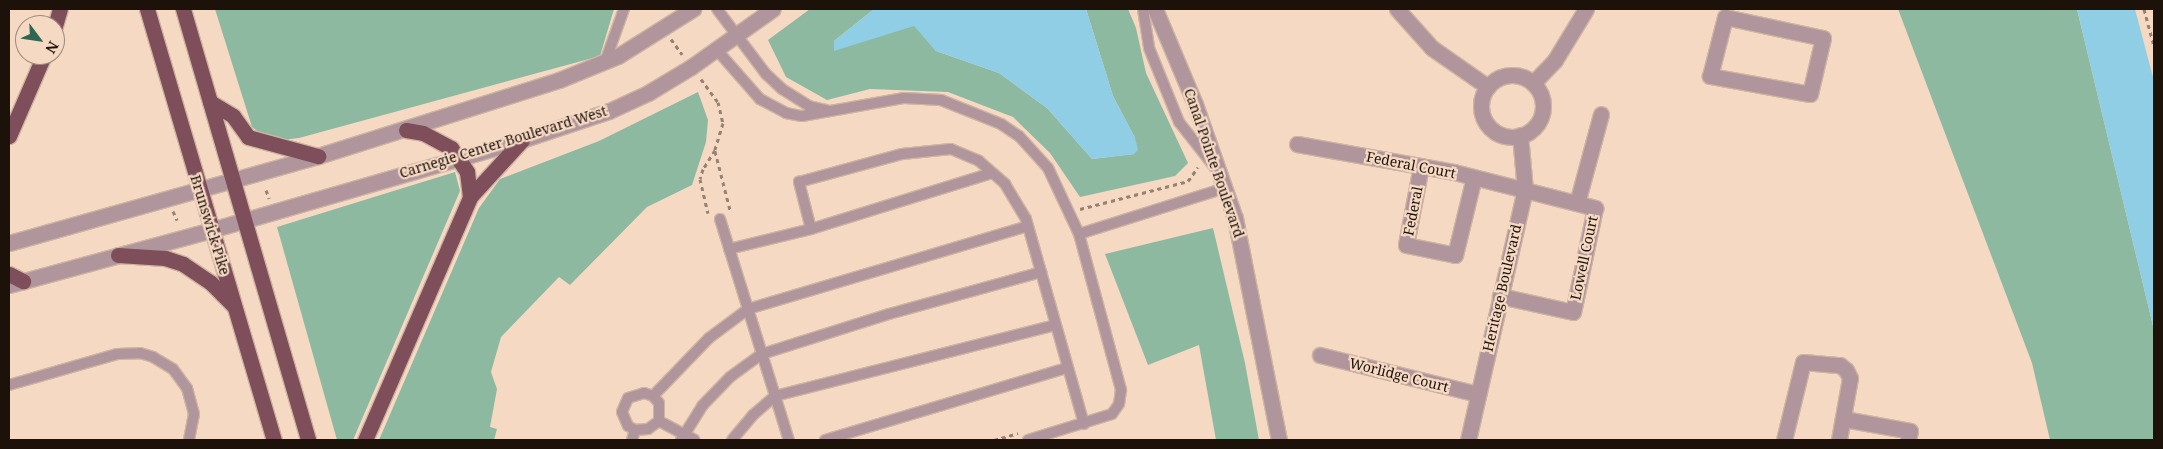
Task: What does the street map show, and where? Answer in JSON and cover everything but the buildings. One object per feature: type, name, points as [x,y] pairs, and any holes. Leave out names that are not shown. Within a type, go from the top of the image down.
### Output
[{"type":"highway","name":"Brunswick Pike","points":[[147,9],[274,440]]},
{"type":"highway","points":[[183,9],[246,220],[308,440]]},
{"type":"highway","points":[[9,136],[40,65]]},
{"type":"highway","points":[[210,102],[233,116],[248,137],[318,156]]},
{"type":"highway","points":[[406,130],[442,141],[458,157],[466,172],[470,197]]},
{"type":"highway","points":[[365,440],[470,197],[522,140]]},
{"type":"highway","points":[[118,255],[165,258],[183,264],[211,283],[235,306]]},
{"type":"highway","points":[[9,274],[16,283]]},
{"type":"street","points":[[9,243],[406,130],[605,62],[656,34],[693,9]]},
{"type":"street","name":"Carnegie Center Boulevard West","points":[[16,283],[211,230],[522,140],[609,111],[648,93],[773,9]]},
{"type":"street","name":"Canal Pointe Boulevard","points":[[1154,9],[1195,104],[1223,182],[1243,250],[1280,440]]},
{"type":"street","points":[[1397,9],[1432,48],[1488,87]]},
{"type":"street","points":[[1533,84],[1555,60],[1586,9]]},
{"type":"street","points":[[1749,15],[1823,38],[1810,94],[1710,76],[1725,16],[1749,15]]},
{"type":"street","points":[[1511,76],[1533,84],[1543,100],[1543,113],[1530,132],[1520,135],[1501,135],[1485,120],[1481,109],[1488,87],[1499,79],[1511,76]]},
{"type":"street","name":"Lowell Court","points":[[1577,203],[1601,114]]},
{"type":"street","name":"Heritage Boulevard","points":[[1468,440],[1524,190],[1520,135]]},
{"type":"street","name":"Federal Court","points":[[1297,144],[1421,166],[1524,190]]},
{"type":"street","name":"Federal","points":[[1421,166],[1406,245],[1455,255],[1474,177]]},
{"type":"street","name":"Lowell Court","points":[[1500,296],[1573,312],[1595,208],[1524,190]]},
{"type":"street","name":"Worlidge Court","points":[[1320,356],[1478,394]]},
{"type":"street","points":[[1784,440],[1803,362],[1840,365],[1846,370],[1850,378],[1839,440]]},
{"type":"street","points":[[1844,420],[1910,431],[1908,440]]},
{"type":"lane","points":[[605,62],[624,9]]},
{"type":"lane","points":[[717,9],[782,89],[809,106],[832,112]]},
{"type":"lane","points":[[1079,234],[1223,182],[1180,122],[1149,48],[1144,9]]},
{"type":"lane","points":[[716,49],[749,88],[774,108],[802,116],[904,98],[924,98],[984,116],[1019,136],[1048,168],[1079,234],[1121,390],[1119,404],[1112,414],[1028,440]]},
{"type":"lane","points":[[812,229],[800,182],[902,154],[950,149],[979,161],[1005,184],[1028,226],[1066,368],[1084,424]]},
{"type":"lane","points":[[730,249],[812,229],[992,173]]},
{"type":"lane","points":[[720,219],[789,440]]},
{"type":"lane","points":[[653,396],[708,338],[748,309],[1028,226]]},
{"type":"lane","points":[[682,437],[702,406],[730,377],[762,354],[888,314],[1041,272]]},
{"type":"lane","points":[[732,440],[753,415],[775,396],[1055,325]]},
{"type":"lane","points":[[9,385],[118,354],[140,353],[152,357],[173,369],[187,388],[194,414],[189,440]]},
{"type":"lane","points":[[825,440],[1066,368]]},
{"type":"lane","points":[[636,394],[653,396],[659,403],[658,421],[648,429],[634,435],[624,419],[624,405],[636,394]]},
{"type":"lane","points":[[658,421],[682,437],[694,440]]},
{"type":"path","points":[[2144,9],[2154,48]]},
{"type":"green space","points":[[215,9],[614,9],[600,56],[299,138],[281,140],[264,136],[252,127]]},
{"type":"green space","points":[[810,9],[874,9],[834,41],[914,25],[936,51],[999,73],[1047,108],[1092,159],[1134,154],[1135,138],[1113,96],[1086,9],[1128,9],[1136,28],[1146,73],[1188,163],[1175,176],[1080,197],[1050,153],[1013,117],[948,92],[870,89],[827,100],[786,77],[768,40]]},
{"type":"green space","points":[[1898,9],[2077,9],[2154,330],[2154,440],[2050,440],[2032,363]]},
{"type":"green space","points":[[698,92],[708,120],[706,142],[692,185],[647,207],[570,285],[559,277],[501,337],[491,372],[497,389],[490,427],[497,429],[494,440],[379,440],[479,208],[500,179],[599,141]]},
{"type":"green space","points":[[455,172],[460,191],[353,440],[337,440],[277,227]]},
{"type":"green space","points":[[1213,228],[1245,363],[1259,440],[1216,440],[1199,345],[1148,365],[1105,254]]},
{"type":"water","points":[[874,9],[1086,9],[1113,96],[1135,138],[1138,150],[1134,154],[1092,159],[1047,108],[999,73],[936,51],[914,26],[834,51],[834,41]]},
{"type":"water","points":[[2077,9],[2135,9],[2154,81],[2154,330]]}]
